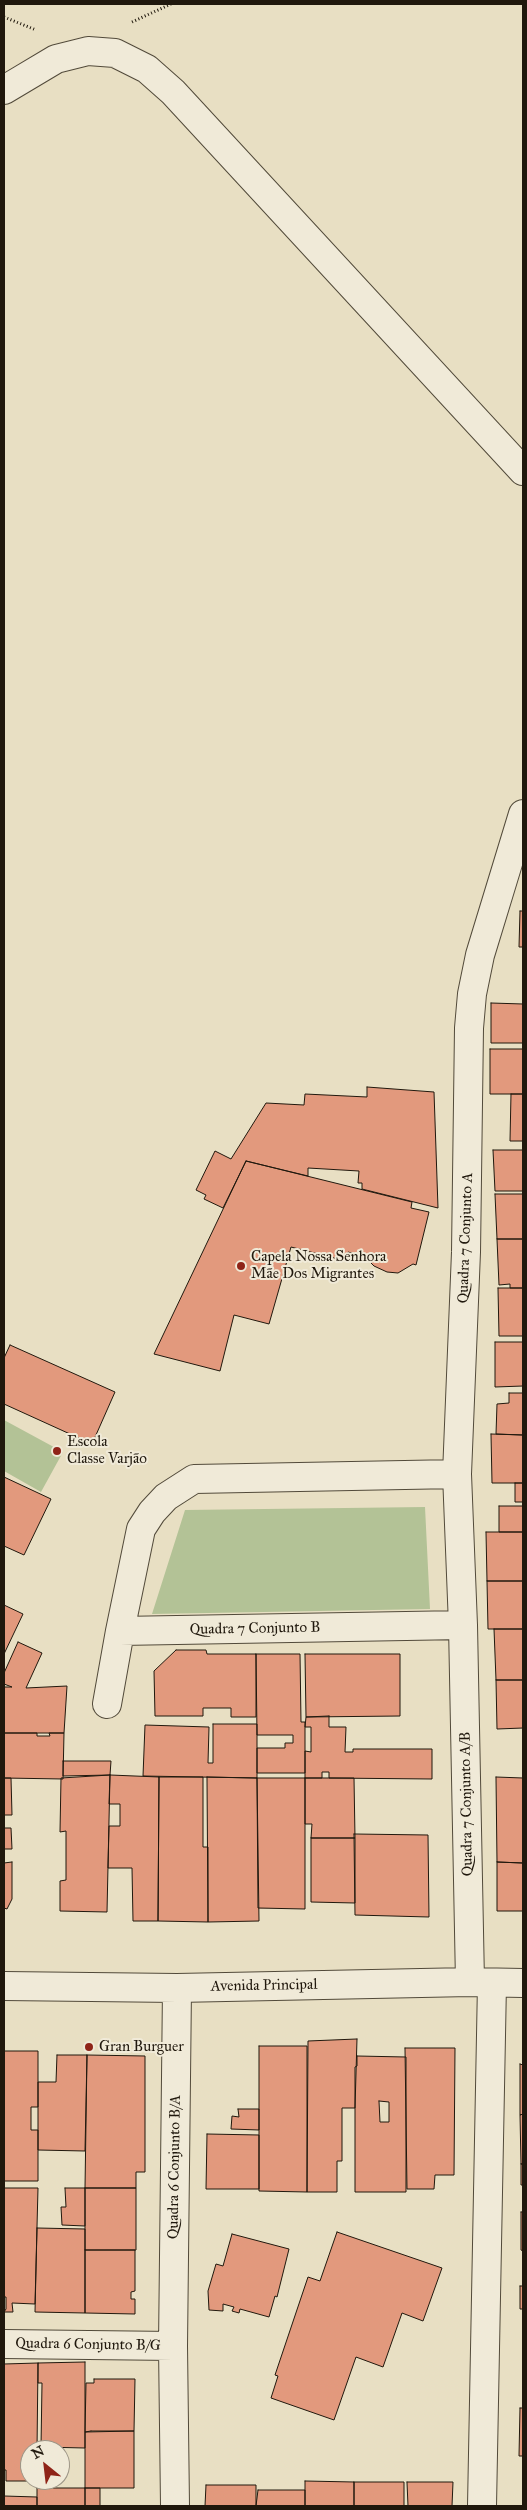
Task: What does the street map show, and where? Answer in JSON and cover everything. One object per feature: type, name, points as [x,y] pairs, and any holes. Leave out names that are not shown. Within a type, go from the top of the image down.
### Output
[{"type":"street","points":[[4,90],[56,59],[88,51],[115,53],[147,69],[173,92],[523,471]]},
{"type":"street","name":"Quadra 7 Conjunto A","points":[[463,1625],[457,1474],[466,1252],[472,994],[480,955],[515,871],[523,814]]},
{"type":"street","points":[[107,1704],[141,1529],[166,1496],[194,1480],[457,1474]]},
{"type":"street","name":"Quadra 7 Conjunto B","points":[[120,1632],[463,1625]]},
{"type":"street","name":"Quadra 7 Conjunto A/B","points":[[463,1625],[481,1983],[482,2506]]},
{"type":"street","name":"Avenida Principal","points":[[4,1986],[177,1988],[523,1983]]},
{"type":"street","name":"Quadra 6 Conjunto B/A","points":[[175,2506],[173,2346],[177,1988]]},
{"type":"street","name":"Quadra 6 Conjunto B/G","points":[[4,2344],[173,2346]]},
{"type":"green space","points":[[4,1420],[63,1452],[41,1492],[4,1471]]},
{"type":"green space","points":[[425,1507],[430,1609],[152,1614],[185,1510]]},
{"type":"building","points":[[520,911],[523,911],[523,947],[519,947]]},
{"type":"building","points":[[491,1003],[523,1004],[523,1043],[491,1043]]},
{"type":"building","points":[[490,1049],[523,1049],[523,1094],[490,1094]]},
{"type":"building","points":[[367,1087],[434,1092],[438,1208],[362,1189],[362,1183],[358,1183],[359,1171],[308,1168],[308,1176],[246,1161],[223,1208],[204,1199],[206,1195],[196,1190],[215,1151],[231,1159],[266,1103],[304,1105],[305,1094],[367,1097]]},
{"type":"building","points":[[511,1094],[523,1094],[523,1141],[510,1141]]},
{"type":"building","points":[[493,1150],[523,1150],[523,1191],[495,1191]]},
{"type":"building","name":"Capela Nossa Senhora Mãe Dos Migrantes","points":[[246,1161],[412,1202],[411,1208],[429,1212],[416,1265],[413,1264],[398,1273],[387,1272],[374,1266],[365,1257],[348,1252],[346,1261],[291,1247],[269,1324],[234,1315],[220,1371],[154,1354]]},
{"type":"building","points":[[495,1194],[523,1194],[523,1239],[497,1239]]},
{"type":"building","points":[[497,1239],[523,1239],[523,1288],[510,1288],[510,1284],[499,1285]]},
{"type":"building","points":[[498,1288],[523,1288],[523,1336],[499,1336]]},
{"type":"building","points":[[495,1342],[523,1342],[523,1386],[495,1387]]},
{"type":"building","points":[[10,1345],[115,1392],[92,1444],[4,1404],[4,1358]]},
{"type":"building","points":[[509,1393],[523,1393],[523,1435],[496,1434],[497,1404],[509,1403]]},
{"type":"building","points":[[491,1434],[523,1435],[523,1483],[492,1483]]},
{"type":"building","points":[[4,1477],[51,1499],[24,1555],[4,1546]]},
{"type":"building","points":[[515,1483],[523,1483],[523,1502],[515,1502]]},
{"type":"building","points":[[499,1506],[523,1506],[523,1532],[499,1532]]},
{"type":"building","points":[[486,1532],[523,1532],[523,1581],[487,1581]]},
{"type":"building","points":[[487,1581],[523,1581],[523,1629],[488,1629]]},
{"type":"building","points":[[4,1605],[23,1614],[4,1654]]},
{"type":"building","points":[[494,1629],[523,1629],[523,1680],[496,1680]]},
{"type":"building","points":[[18,1642],[42,1653],[26,1688],[67,1686],[64,1733],[4,1733],[4,1687],[12,1687],[4,1684],[4,1673]]},
{"type":"building","points":[[176,1650],[206,1650],[207,1654],[256,1654],[256,1717],[231,1717],[231,1708],[203,1708],[203,1716],[155,1716],[154,1671]]},
{"type":"building","points":[[256,1654],[300,1654],[301,1722],[305,1722],[305,1773],[257,1773],[257,1748],[285,1748],[285,1743],[293,1743],[293,1735],[257,1735]]},
{"type":"building","points":[[305,1654],[400,1654],[400,1716],[306,1717]]},
{"type":"building","points":[[496,1680],[523,1680],[523,1728],[497,1729]]},
{"type":"building","points":[[329,1716],[329,1727],[346,1727],[345,1752],[353,1752],[353,1749],[432,1749],[432,1779],[329,1778],[329,1772],[322,1772],[322,1778],[305,1778],[305,1751],[311,1752],[311,1727],[305,1727],[306,1717]]},
{"type":"building","points":[[213,1724],[257,1724],[257,1778],[143,1776],[145,1725],[209,1727],[208,1763],[213,1763]]},
{"type":"building","points":[[4,1733],[37,1733],[37,1736],[50,1736],[49,1733],[64,1733],[63,1779],[4,1778]]},
{"type":"building","points":[[63,1761],[111,1761],[110,1775],[63,1776]]},
{"type":"building","points":[[110,1775],[159,1777],[158,1921],[133,1921],[132,1868],[108,1868],[109,1826],[120,1826],[120,1804],[109,1804]]},
{"type":"building","points":[[110,1775],[107,1912],[60,1911],[60,1881],[66,1880],[66,1831],[60,1832],[61,1778]]},
{"type":"building","points":[[159,1777],[203,1777],[203,1847],[208,1847],[208,1922],[158,1921]]},
{"type":"building","points":[[207,1777],[257,1778],[259,1921],[208,1922]]},
{"type":"building","points":[[496,1777],[523,1778],[523,1863],[497,1862]]},
{"type":"building","points":[[4,1778],[11,1778],[12,1815],[4,1815]]},
{"type":"building","points":[[257,1778],[305,1778],[305,1909],[258,1908]]},
{"type":"building","points":[[305,1778],[354,1778],[355,1838],[311,1838],[312,1824],[305,1824]]},
{"type":"building","points":[[4,1828],[11,1828],[12,1849],[4,1849]]},
{"type":"building","points":[[354,1834],[428,1835],[429,1917],[355,1915]]},
{"type":"building","points":[[311,1838],[355,1838],[355,1903],[311,1902]]},
{"type":"building","points":[[12,1862],[12,1899],[7,1909],[4,1908],[4,1863]]},
{"type":"building","points":[[497,1862],[523,1863],[523,1911],[497,1911]]},
{"type":"building","points":[[357,2039],[355,2108],[342,2108],[342,2161],[337,2161],[337,2192],[307,2192],[308,2041]]},
{"type":"building","points":[[259,2046],[307,2046],[307,2192],[259,2191]]},
{"type":"building","points":[[405,2048],[455,2048],[454,2175],[435,2175],[434,2189],[407,2189]]},
{"type":"building","points":[[4,2051],[38,2051],[38,2107],[31,2107],[31,2130],[38,2130],[38,2181],[4,2181]]},
{"type":"building","points":[[57,2055],[87,2055],[85,2151],[38,2150],[38,2082],[56,2082]]},
{"type":"building","points":[[87,2055],[145,2056],[145,2172],[136,2172],[136,2188],[85,2188]]},
{"type":"building","points":[[357,2056],[406,2057],[406,2192],[355,2192],[355,2067],[357,2066]],"holes":[[[379,2101],[389,2102],[389,2122],[380,2122]]]},
{"type":"building","points":[[520,2064],[523,2065],[523,2114],[520,2115]]},
{"type":"building","points":[[238,2109],[259,2109],[259,2130],[231,2129],[232,2116],[239,2117]]},
{"type":"building","points":[[523,2114],[523,2164],[521,2164],[520,2115]]},
{"type":"building","points":[[207,2134],[259,2135],[259,2189],[206,2189]]},
{"type":"building","points":[[521,2164],[523,2164],[523,2185],[521,2185]]},
{"type":"building","points":[[4,2188],[38,2188],[35,2304],[12,2303],[13,2312],[4,2312],[6,2309],[6,2297],[4,2297]]},
{"type":"building","points":[[65,2188],[85,2188],[85,2226],[62,2225],[61,2207],[66,2207]]},
{"type":"building","points":[[85,2188],[136,2188],[136,2250],[85,2250]]},
{"type":"building","points":[[521,2212],[523,2212],[523,2251],[521,2250]]},
{"type":"building","points":[[37,2228],[85,2229],[85,2313],[35,2312]]},
{"type":"building","points":[[337,2232],[442,2268],[423,2321],[402,2313],[383,2367],[356,2357],[334,2420],[271,2398],[278,2376],[275,2375],[308,2277],[320,2281]]},
{"type":"building","points":[[232,2234],[289,2249],[277,2297],[275,2296],[269,2317],[240,2309],[239,2313],[232,2311],[234,2307],[223,2304],[223,2311],[209,2310],[208,2291],[216,2264],[223,2266]]},
{"type":"building","points":[[85,2250],[135,2250],[135,2291],[131,2292],[131,2299],[135,2299],[135,2314],[85,2313]]},
{"type":"building","points":[[520,2286],[523,2286],[523,2309],[520,2309]]},
{"type":"building","points":[[85,2362],[85,2448],[70,2448],[70,2440],[41,2440],[42,2383],[38,2383],[38,2363]]},
{"type":"building","points":[[38,2363],[37,2440],[20,2440],[20,2481],[6,2481],[6,2470],[4,2470],[4,2364]]},
{"type":"building","points":[[94,2379],[135,2379],[134,2431],[85,2432],[86,2383],[94,2383]]},
{"type":"building","points":[[520,2408],[523,2408],[523,2456],[519,2456]]},
{"type":"building","points":[[134,2431],[134,2488],[85,2488],[85,2432]]},
{"type":"building","points":[[305,2481],[354,2482],[354,2506],[305,2506]]},
{"type":"building","points":[[354,2482],[404,2482],[404,2506],[354,2506]]},
{"type":"building","points":[[407,2482],[453,2482],[452,2506],[408,2506]]},
{"type":"building","points":[[206,2485],[256,2485],[256,2506],[205,2506]]},
{"type":"building","points":[[85,2488],[85,2506],[37,2506],[37,2490]]},
{"type":"building","points":[[85,2488],[100,2488],[100,2506],[85,2506]]},
{"type":"building","points":[[258,2490],[305,2490],[305,2506],[256,2506]]},
{"type":"building","points":[[4,2496],[37,2497],[37,2506],[4,2506]]},
{"type":"place","name":"Capela Nossa Senhora Mãe Dos Migrantes","points":[[241,1266]]},
{"type":"place","name":"Escola Classe Varjão","points":[[57,1451]]},
{"type":"place","name":"Gran Burguer","points":[[89,2047]]}]
